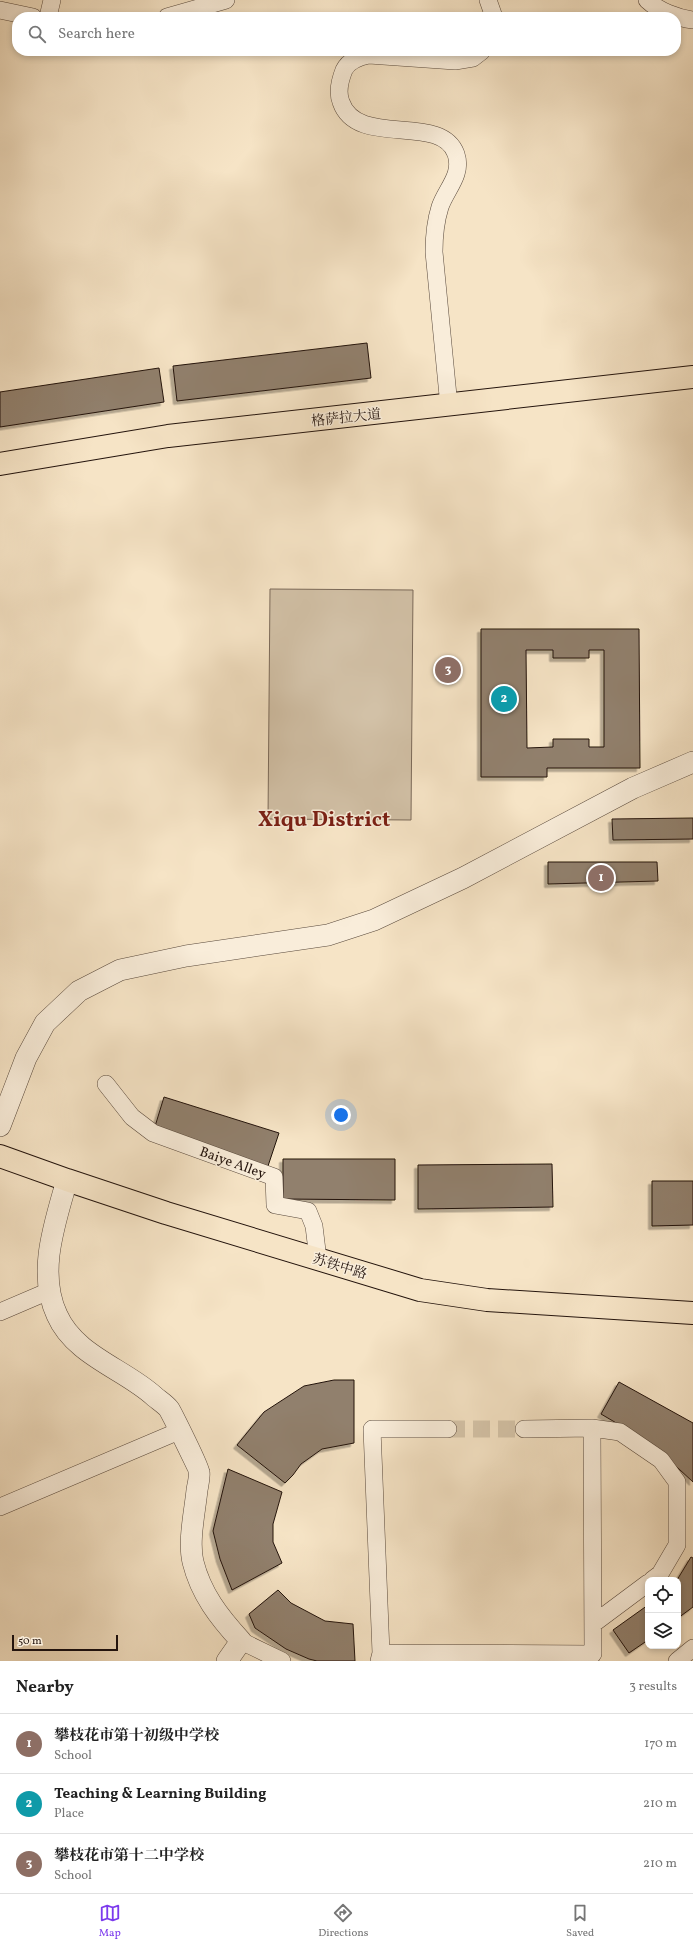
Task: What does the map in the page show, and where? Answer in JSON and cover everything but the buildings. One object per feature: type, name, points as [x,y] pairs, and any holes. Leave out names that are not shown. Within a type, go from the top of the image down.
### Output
[{"type":"main road","name":"格萨拉大道","points":[[0,464],[168,436],[449,406],[693,377]]},
{"type":"main road","name":"苏铁中路","points":[[0,1156],[67,1180],[420,1290],[487,1300],[693,1313]]},
{"type":"street","points":[[49,12],[52,0]]},
{"type":"street","points":[[184,12],[226,0]]},
{"type":"street","points":[[488,0],[492,12]]},
{"type":"street","points":[[647,0],[655,7],[667,12]]},
{"type":"street","points":[[0,10],[12,13]]},
{"type":"street","points":[[681,18],[693,20]]},
{"type":"street","points":[[364,56],[355,58],[346,67],[340,79],[339,98],[344,111],[358,122],[375,128],[432,134],[447,141],[456,153],[458,167],[454,183],[441,205],[434,227],[434,252],[449,406]]},
{"type":"street","points":[[383,56],[455,61],[473,58],[476,56]]},
{"type":"street","points":[[0,1126],[26,1058],[45,1023],[79,991],[120,970],[186,956],[328,935],[374,920],[463,878],[633,788],[693,762]]},
{"type":"street","name":"Baiye Alley","points":[[106,1084],[132,1118],[153,1133],[274,1177],[275,1205],[308,1211],[314,1226],[318,1259]]},
{"type":"street","points":[[67,1180],[52,1235],[48,1265],[49,1291],[57,1316],[72,1338],[95,1356],[149,1391],[169,1409],[199,1471],[192,1530],[193,1560],[201,1588],[216,1613],[241,1641],[282,1661]]},
{"type":"street","points":[[0,1312],[49,1291]]},
{"type":"street","points":[[524,1429],[592,1428],[620,1432],[661,1460],[677,1482],[677,1544],[660,1574],[656,1577]]},
{"type":"street","points":[[448,1429],[372,1429],[380,1657],[596,1658],[593,1624],[592,1428]]},
{"type":"street","points":[[0,1507],[179,1431]]},
{"type":"street","points":[[593,1624],[645,1585]]},
{"type":"street","points":[[226,1661],[241,1641]]},
{"type":"street","points":[[677,1661],[693,1648]]},
{"type":"shaded area","points":[[270,589],[413,590],[411,820],[268,819]]},
{"type":"tunnel","points":[[448,1429],[524,1429]]},
{"type":"place","name":"攀枝花市第十二中学校","points":[[448,670]]},
{"type":"place","name":"Teaching & Learning Building","points":[[504,699]]},
{"type":"place","name":"攀枝花市第十初级中学校","points":[[601,878]]},
{"type":"district","name":"Xiqu District","points":[[324,818]]}]
